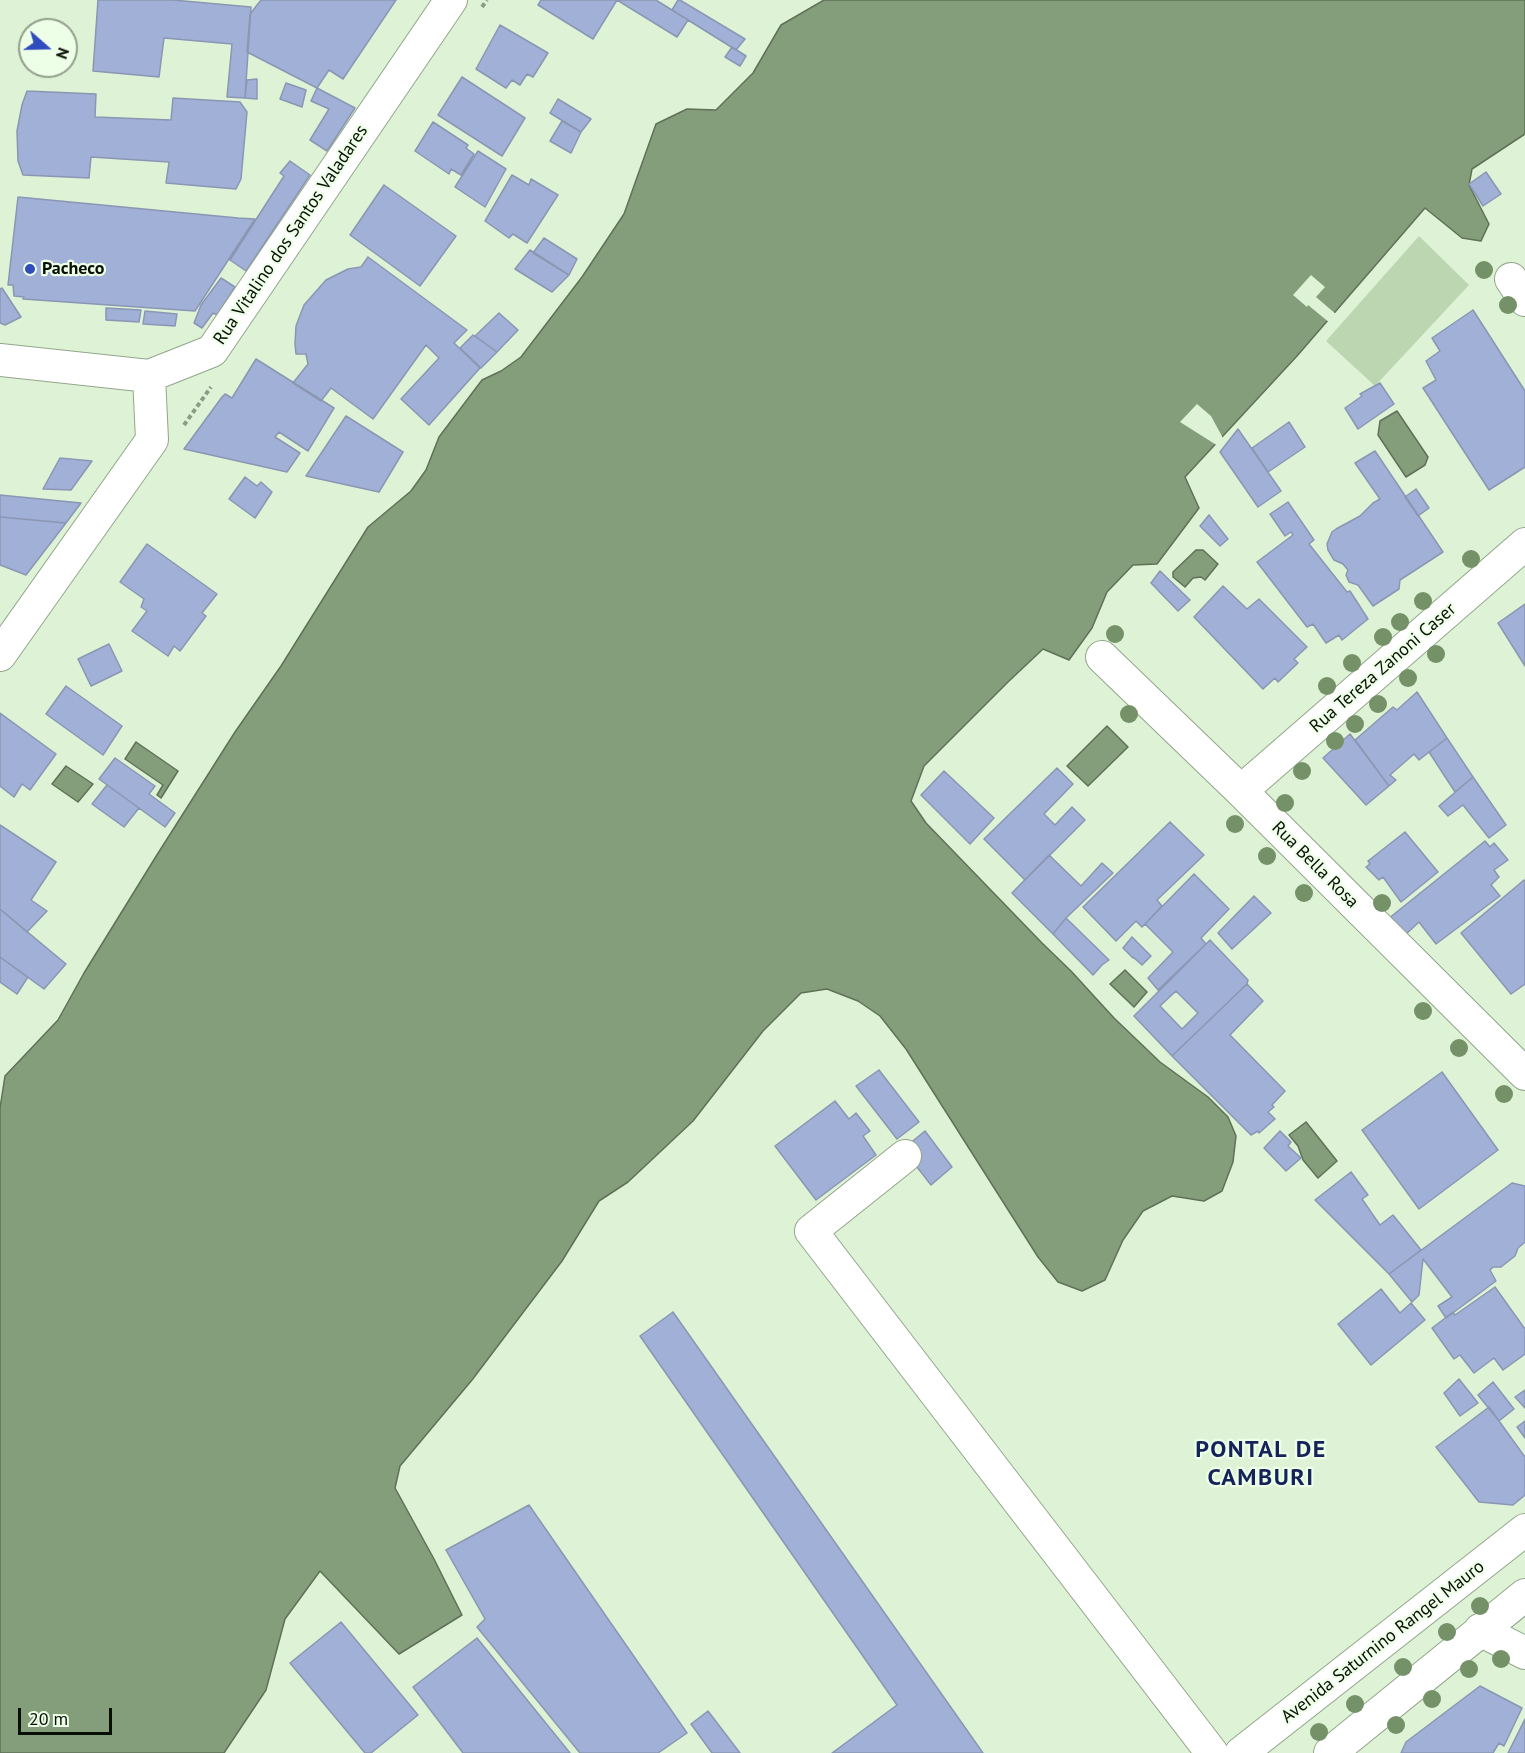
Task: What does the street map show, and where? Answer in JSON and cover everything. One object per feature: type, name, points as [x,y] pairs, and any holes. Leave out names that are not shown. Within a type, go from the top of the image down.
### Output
[{"type":"street","name":"Rua Vitalino dos Santos Valadares","points":[[149,376],[212,351],[451,0]]},
{"type":"street","points":[[0,360],[149,376],[153,440],[0,655]]},
{"type":"street","name":"Rua Tereza Zanoni Caser","points":[[1241,791],[1525,544]]},
{"type":"street","name":"Rua Bella Rosa","points":[[1102,657],[1241,791],[1525,1074]]},
{"type":"street","points":[[905,1156],[811,1231],[1212,1753]]},
{"type":"street","name":"Avenida Saturnino Rangel Mauro","points":[[1240,1753],[1525,1530]]},
{"type":"street","points":[[1330,1753],[1525,1595]]},
{"type":"street","points":[[1480,1630],[1525,1653]]},
{"type":"shaded area","points":[[824,0],[1525,0],[1525,134],[1472,169],[1469,185],[1489,224],[1481,241],[1462,238],[1425,208],[1297,356],[1185,477],[1199,508],[1157,564],[1133,565],[1107,592],[1092,628],[1069,660],[1043,649],[1008,682],[924,766],[911,801],[926,823],[1114,1018],[1160,1062],[1208,1097],[1228,1117],[1236,1136],[1233,1162],[1222,1191],[1204,1201],[1172,1196],[1143,1211],[1123,1240],[1105,1280],[1082,1291],[1058,1282],[1038,1257],[906,1049],[880,1016],[858,1001],[827,989],[801,993],[763,1031],[693,1121],[628,1182],[599,1201],[562,1261],[472,1380],[400,1466],[395,1488],[462,1615],[399,1654],[320,1571],[285,1619],[266,1690],[224,1753],[0,1753],[0,1108],[5,1076],[58,1020],[84,973],[155,858],[235,732],[281,666],[368,527],[411,491],[426,470],[439,437],[482,380],[501,371],[521,357],[582,277],[624,214],[656,124],[687,109],[716,110],[753,73],[781,25]]},
{"type":"shaded area","points":[[1419,236],[1469,285],[1375,386],[1326,341]]},
{"type":"shaded area","points":[[1397,411],[1428,457],[1425,465],[1406,477],[1378,435],[1380,421]]},
{"type":"shaded area","points":[[1196,550],[1203,550],[1218,564],[1205,580],[1201,577],[1193,578],[1185,587],[1173,577],[1173,572]]},
{"type":"shaded area","points":[[1107,726],[1128,747],[1088,786],[1067,766]]},
{"type":"shaded area","points":[[136,742],[178,771],[161,798],[157,795],[163,785],[125,759]]},
{"type":"shaded area","points":[[66,766],[93,784],[78,802],[52,784]]},
{"type":"shaded area","points":[[1125,970],[1147,992],[1134,1007],[1110,984]]},
{"type":"shaded area","points":[[1306,1122],[1337,1161],[1318,1178],[1303,1160],[1298,1146],[1289,1135]]},
{"type":"pier","points":[[1311,275],[1325,287],[1316,297],[1337,315],[1330,323],[1293,295]]},
{"type":"pier","points":[[1197,404],[1211,416],[1224,440],[1218,446],[1180,422]]},
{"type":"building","points":[[98,0],[173,0],[251,7],[245,98],[227,97],[232,44],[164,38],[159,77],[93,71]]},
{"type":"building","points":[[261,0],[396,0],[343,79],[329,70],[317,88],[247,52],[250,14]]},
{"type":"building","points":[[541,0],[617,0],[593,39],[538,5]]},
{"type":"building","points":[[617,0],[656,0],[688,20],[677,37]]},
{"type":"building","points":[[678,0],[745,39],[736,50],[672,10]]},
{"type":"building","points":[[500,25],[548,53],[533,77],[527,74],[520,85],[512,80],[506,88],[476,69]]},
{"type":"building","points":[[732,47],[746,56],[740,66],[725,57]]},
{"type":"building","points":[[462,77],[525,118],[502,156],[438,115]]},
{"type":"building","points":[[257,79],[257,99],[245,98],[247,80]]},
{"type":"building","points":[[286,83],[306,90],[302,107],[280,99]]},
{"type":"building","points":[[317,88],[355,108],[327,151],[310,140],[329,109],[311,101]]},
{"type":"building","points":[[27,91],[96,94],[95,117],[171,120],[173,98],[240,102],[247,112],[241,179],[236,189],[166,183],[169,162],[91,157],[89,178],[23,175],[18,161],[17,131]]},
{"type":"building","points":[[558,99],[591,119],[581,132],[550,113]]},
{"type":"building","points":[[562,121],[581,132],[571,153],[550,141]]},
{"type":"building","points":[[433,122],[468,145],[466,148],[474,154],[461,175],[451,169],[449,174],[415,151]]},
{"type":"building","points":[[478,151],[506,169],[485,207],[455,187]]},
{"type":"building","points":[[290,161],[310,175],[246,271],[230,260],[284,176],[280,173]]},
{"type":"building","points":[[1486,172],[1501,194],[1483,206],[1469,184]]},
{"type":"building","points":[[512,175],[529,185],[531,179],[558,195],[527,243],[513,234],[509,238],[485,221]]},
{"type":"building","points":[[384,185],[456,236],[420,286],[350,235]]},
{"type":"building","points":[[18,197],[255,219],[195,311],[23,299],[24,297],[14,296],[13,285],[8,285]]},
{"type":"building","points":[[544,238],[577,259],[569,275],[533,253]]},
{"type":"building","points":[[530,250],[569,275],[552,292],[515,269]]},
{"type":"building","points":[[368,257],[467,330],[454,343],[480,368],[429,425],[401,399],[439,358],[426,345],[373,419],[331,388],[321,401],[293,383],[308,364],[306,354],[296,354],[295,344],[296,326],[304,305],[326,280],[348,269],[361,267]]},
{"type":"building","points":[[221,278],[235,287],[217,315],[213,313],[202,328],[194,323],[201,305]]},
{"type":"building","points":[[2,288],[21,317],[5,325],[0,323],[0,289]]},
{"type":"building","points":[[106,308],[141,310],[139,322],[106,320]]},
{"type":"building","points":[[1473,310],[1525,391],[1525,467],[1489,490],[1423,388],[1436,380],[1426,361],[1440,351],[1432,338]]},
{"type":"building","points":[[145,311],[177,314],[175,326],[143,324]]},
{"type":"building","points":[[499,313],[518,330],[497,352],[475,336]]},
{"type":"building","points":[[473,335],[497,352],[481,368],[460,348]]},
{"type":"building","points":[[256,359],[334,408],[308,451],[279,432],[275,437],[300,453],[287,472],[184,449],[222,397],[225,394],[232,398]]},
{"type":"building","points":[[1380,383],[1394,404],[1358,429],[1345,408],[1362,396],[1360,394]]},
{"type":"building","points":[[346,416],[403,452],[379,492],[306,476]]},
{"type":"building","points":[[1289,422],[1305,447],[1268,472],[1252,448]]},
{"type":"building","points":[[1238,429],[1281,491],[1258,507],[1220,452]]},
{"type":"building","points":[[1375,451],[1443,552],[1400,580],[1399,589],[1373,606],[1358,585],[1349,582],[1346,575],[1348,570],[1343,564],[1334,560],[1327,544],[1332,532],[1360,516],[1380,499],[1355,463]]},
{"type":"building","points":[[60,458],[92,461],[71,490],[43,489]]},
{"type":"building","points":[[245,477],[257,486],[261,482],[272,492],[255,518],[229,499]]},
{"type":"building","points":[[1416,489],[1429,508],[1418,516],[1405,497]]},
{"type":"building","points":[[0,495],[81,503],[66,523],[0,517]]},
{"type":"building","points":[[1288,502],[1314,540],[1309,544],[1347,592],[1350,591],[1368,619],[1342,640],[1339,635],[1326,643],[1313,624],[1307,627],[1257,562],[1293,535],[1291,532],[1285,536],[1270,514]]},
{"type":"building","points":[[1209,515],[1228,539],[1220,546],[1200,526]]},
{"type":"building","points":[[0,517],[66,523],[26,575],[0,565]]},
{"type":"building","points":[[147,544],[217,594],[202,613],[206,616],[180,651],[174,646],[168,656],[132,631],[147,611],[141,607],[144,599],[120,582]]},
{"type":"building","points":[[1160,571],[1190,600],[1178,611],[1151,583]]},
{"type":"building","points":[[1223,586],[1247,609],[1259,599],[1307,647],[1294,659],[1298,663],[1278,682],[1275,678],[1263,689],[1194,617]]},
{"type":"building","points":[[1525,604],[1525,666],[1498,623]]},
{"type":"building","points":[[109,644],[122,671],[91,686],[78,659]]},
{"type":"building","points":[[66,686],[122,726],[103,755],[46,714]]},
{"type":"building","points":[[1417,692],[1447,738],[1419,760],[1414,754],[1390,775],[1396,780],[1389,786],[1355,740],[1393,707],[1397,710]]},
{"type":"building","points":[[0,713],[56,754],[30,790],[22,784],[14,797],[0,786]]},
{"type":"building","points":[[1350,734],[1389,786],[1366,805],[1323,758]]},
{"type":"building","points":[[1447,738],[1473,777],[1455,792],[1429,752]]},
{"type":"building","points":[[115,758],[155,786],[149,794],[175,813],[165,827],[99,779]]},
{"type":"building","points":[[1057,768],[1073,784],[1044,814],[1055,825],[1072,807],[1085,820],[1025,880],[984,839]]},
{"type":"building","points":[[944,771],[994,818],[970,844],[921,795]]},
{"type":"building","points":[[1473,777],[1506,825],[1489,838],[1463,805],[1448,816],[1439,806]]},
{"type":"building","points":[[107,785],[139,808],[124,827],[92,804]]},
{"type":"building","points":[[1170,822],[1204,855],[1157,900],[1162,906],[1142,927],[1136,921],[1116,941],[1083,907]]},
{"type":"building","points":[[0,825],[56,862],[31,900],[47,911],[27,932],[0,909]]},
{"type":"building","points":[[1405,832],[1438,872],[1401,902],[1383,877],[1379,880],[1366,867],[1370,864],[1368,861]]},
{"type":"building","points":[[1485,841],[1490,847],[1494,843],[1508,860],[1494,870],[1499,877],[1491,885],[1500,896],[1436,944],[1419,922],[1404,936],[1388,919]]},
{"type":"building","points":[[1049,855],[1081,886],[1102,863],[1113,873],[1066,918],[1053,934],[1012,893]]},
{"type":"building","points":[[1194,874],[1229,909],[1201,938],[1206,944],[1158,990],[1148,978],[1173,952],[1145,924]]},
{"type":"building","points":[[1524,880],[1525,984],[1511,994],[1461,933]]},
{"type":"building","points":[[1254,896],[1271,913],[1232,949],[1218,933]]},
{"type":"building","points":[[0,909],[66,964],[44,989],[0,957]]},
{"type":"building","points":[[1066,918],[1109,960],[1093,975],[1053,934]]},
{"type":"building","points":[[1132,937],[1151,956],[1142,965],[1123,948]]},
{"type":"building","points":[[1210,940],[1248,980],[1247,984],[1172,1056],[1134,1016]],"holes":[[[1176,991],[1198,1013],[1182,1029],[1160,1006]]]},
{"type":"building","points":[[0,957],[28,977],[17,994],[0,982]]},
{"type":"building","points":[[1247,984],[1263,1001],[1230,1035],[1285,1091],[1268,1112],[1275,1119],[1259,1133],[1258,1131],[1251,1135],[1172,1056]]},
{"type":"building","points":[[879,1070],[919,1122],[897,1139],[856,1086]]},
{"type":"building","points":[[1442,1072],[1498,1150],[1419,1209],[1362,1130]]},
{"type":"building","points":[[835,1101],[849,1119],[856,1113],[870,1131],[863,1136],[876,1155],[816,1200],[775,1146]]},
{"type":"building","points":[[925,1131],[952,1167],[931,1185],[903,1149]]},
{"type":"building","points":[[1280,1131],[1291,1142],[1288,1146],[1301,1158],[1286,1171],[1264,1148]]},
{"type":"building","points":[[1351,1172],[1368,1195],[1362,1199],[1380,1225],[1393,1215],[1421,1250],[1389,1274],[1315,1200]]},
{"type":"building","points":[[1512,1183],[1525,1186],[1525,1242],[1518,1248],[1515,1256],[1501,1267],[1493,1267],[1490,1270],[1496,1281],[1446,1318],[1438,1306],[1452,1297],[1423,1259],[1419,1295],[1412,1302],[1389,1274]]},
{"type":"building","points":[[1495,1287],[1525,1329],[1525,1354],[1503,1370],[1494,1358],[1474,1373],[1460,1355],[1454,1359],[1432,1328],[1453,1312],[1455,1315]]},
{"type":"building","points":[[1381,1289],[1400,1313],[1411,1303],[1425,1320],[1371,1365],[1338,1324]]},
{"type":"building","points":[[673,1312],[983,1753],[832,1753],[897,1705],[640,1336]]},
{"type":"building","points":[[1459,1379],[1478,1403],[1460,1416],[1444,1393]]},
{"type":"building","points":[[1493,1382],[1514,1409],[1499,1421],[1478,1395]]},
{"type":"building","points":[[1525,1390],[1525,1408],[1515,1397]]},
{"type":"building","points":[[1489,1407],[1525,1457],[1525,1495],[1513,1505],[1479,1502],[1436,1447]]},
{"type":"building","points":[[1525,1421],[1525,1438],[1517,1427]]},
{"type":"building","points":[[529,1505],[687,1733],[658,1753],[580,1753],[477,1627],[485,1619],[446,1550]]},
{"type":"building","points":[[341,1622],[418,1715],[371,1753],[365,1753],[290,1663]]},
{"type":"building","points":[[477,1638],[570,1753],[463,1753],[413,1687]]},
{"type":"building","points":[[1480,1686],[1522,1708],[1504,1746],[1499,1743],[1493,1753],[1401,1753],[1406,1742]]},
{"type":"building","points":[[708,1711],[740,1753],[712,1753],[691,1724]]},
{"type":"building","points":[[1525,1719],[1525,1753],[1508,1753]]},
{"type":"place","name":"Pacheco","points":[[30,269]]},
{"type":"district","name":"PONTAL DE CAMBURI","points":[[1261,1464]]}]
